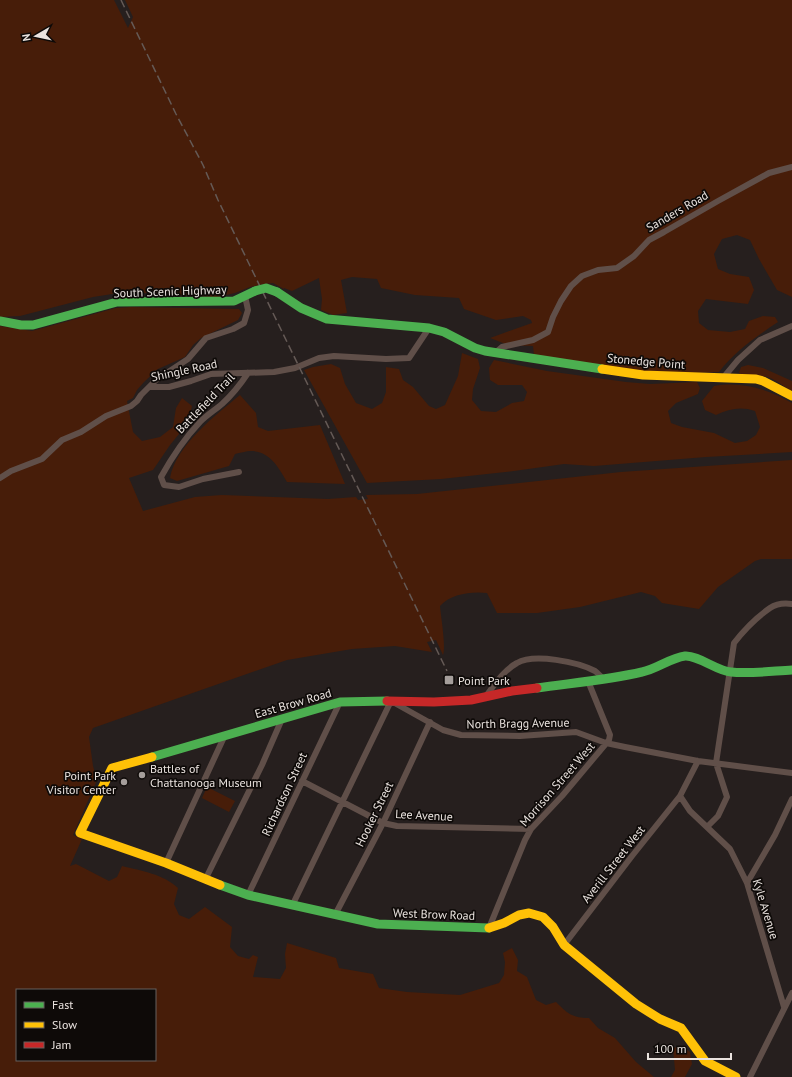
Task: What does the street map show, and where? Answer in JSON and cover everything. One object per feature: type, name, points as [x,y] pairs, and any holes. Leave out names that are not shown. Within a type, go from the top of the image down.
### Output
[{"type":"street","name":"Sanders Road","points":[[495,353],[502,347],[533,340],[548,332],[561,301],[571,286],[582,276],[598,270],[617,268],[634,256],[649,240],[769,173],[792,167]]},
{"type":"street","name":"South Scenic Highway","points":[[0,321],[21,325],[33,325],[117,302],[234,301],[255,291],[264,288],[272,288],[314,316],[328,319],[429,328],[444,332],[475,348],[495,353]]},
{"type":"street","points":[[149,387],[156,380],[188,359],[206,338],[233,329],[244,323],[248,310],[245,296]]},
{"type":"street","points":[[723,378],[738,360],[760,340],[792,326]]},
{"type":"street","name":"Shingle Road","points":[[0,478],[11,471],[42,458],[62,440],[81,432],[106,416],[131,406],[149,387],[169,387],[211,374],[274,372],[295,368],[319,358],[334,356],[386,359],[410,358],[429,328]]},
{"type":"street","name":"Stonedge Point","points":[[495,353],[643,375],[756,379],[792,396]]},
{"type":"street","name":"Battlefield Trail","points":[[239,472],[203,479],[179,487],[164,485],[161,477],[171,458],[181,444],[201,421],[224,403],[240,386],[248,373]]},
{"type":"street","points":[[707,827],[718,816],[727,796],[716,762],[734,643],[743,632],[771,607],[786,603],[792,604]]},
{"type":"street","name":"East Brow Road","points":[[80,833],[112,768],[340,702],[434,702],[466,700],[588,681],[604,680],[644,672],[686,656],[693,657],[730,672],[792,670]]},
{"type":"street","points":[[486,696],[497,680],[509,668],[518,662],[529,659],[560,661],[582,666],[596,672],[604,680]]},
{"type":"street","points":[[588,681],[610,735],[609,740],[606,743]]},
{"type":"street","points":[[292,906],[391,701]]},
{"type":"street","name":"North Bragg Avenue","points":[[391,701],[443,730],[461,735],[520,736],[576,732],[606,743],[716,762]]},
{"type":"street","name":"Richardson Street","points":[[248,896],[340,702]]},
{"type":"street","points":[[205,880],[262,765],[282,719]]},
{"type":"street","name":"Hooker Street","points":[[335,915],[383,823],[430,722]]},
{"type":"street","points":[[166,863],[225,735]]},
{"type":"street","name":"Morrison Street West","points":[[489,928],[524,840],[531,829],[562,796],[606,743]]},
{"type":"street","name":"Averill Street West","points":[[564,945],[680,796],[698,760]]},
{"type":"street","points":[[716,762],[792,773]]},
{"type":"street","name":"Lee Avenue","points":[[302,781],[383,823],[397,826],[531,829]]},
{"type":"street","name":"Kyle Avenue","points":[[680,796],[690,811],[730,849],[747,883],[784,1007]]},
{"type":"street","points":[[747,883],[775,835],[792,799]]},
{"type":"street","name":"West Brow Road","points":[[80,833],[166,863],[205,880],[248,896],[335,915],[386,924],[489,928],[504,923],[519,914],[529,913],[538,915],[546,919],[553,927],[564,945],[636,1004],[660,1019],[681,1028],[705,1061],[736,1077]]},
{"type":"street","points":[[750,1077],[792,993]]},
{"type":"shaded area","points":[[0,0],[114,0],[128,28],[133,17],[125,0],[792,0],[792,297],[777,290],[750,240],[737,235],[722,239],[714,254],[718,269],[730,274],[749,277],[754,290],[748,304],[706,299],[698,311],[699,323],[708,330],[730,332],[745,329],[749,321],[763,316],[775,317],[778,322],[739,351],[719,372],[691,373],[643,371],[534,355],[533,346],[508,345],[490,338],[532,323],[531,320],[523,316],[496,320],[464,309],[459,298],[415,295],[381,288],[377,279],[352,277],[341,280],[347,313],[333,315],[321,310],[322,299],[319,278],[292,291],[284,289],[273,283],[250,287],[235,293],[217,297],[125,292],[93,297],[20,316],[0,317]]},
{"type":"shaded area","points":[[116,308],[239,309],[242,313],[238,320],[201,338],[193,345],[185,357],[158,369],[137,390],[133,398],[127,401],[133,432],[142,441],[160,437],[173,427],[176,408],[182,398],[192,406],[188,423],[170,445],[153,470],[129,478],[143,511],[195,497],[222,495],[328,499],[356,497],[358,500],[368,499],[366,495],[417,494],[621,472],[792,460],[792,559],[761,559],[755,561],[718,587],[699,609],[662,603],[655,596],[641,592],[580,607],[537,613],[497,613],[487,593],[475,592],[462,594],[449,599],[440,606],[444,639],[443,655],[436,640],[427,642],[432,652],[395,646],[352,649],[287,660],[93,728],[89,737],[93,766],[97,780],[73,835],[82,839],[70,866],[76,864],[109,881],[117,877],[122,866],[166,879],[178,888],[174,904],[179,915],[189,919],[205,907],[232,927],[230,947],[238,956],[249,959],[253,955],[258,957],[253,977],[280,979],[286,968],[285,954],[287,943],[336,958],[339,968],[373,974],[379,988],[407,992],[460,995],[499,983],[504,975],[505,962],[503,953],[512,948],[518,960],[517,971],[527,977],[536,1000],[546,1005],[556,1002],[563,1009],[574,1016],[589,1018],[598,1028],[615,1038],[636,1062],[654,1077],[0,1077],[0,326],[32,331]]},
{"type":"shaded area","points":[[462,353],[478,359],[480,368],[473,389],[472,400],[481,411],[496,412],[512,403],[524,401],[527,392],[522,385],[498,385],[490,380],[489,368],[494,360],[547,371],[626,382],[650,384],[697,382],[700,388],[698,394],[676,403],[668,411],[671,423],[682,427],[714,433],[735,443],[747,441],[756,435],[760,427],[755,411],[750,409],[735,409],[716,415],[705,410],[702,401],[714,386],[744,385],[764,390],[792,403],[792,452],[594,466],[564,464],[441,479],[367,483],[304,370],[331,364],[340,368],[345,384],[356,403],[372,409],[382,403],[386,392],[386,367],[399,369],[403,380],[413,387],[429,406],[436,409],[445,405],[458,376]]},
{"type":"shaded area","points":[[748,365],[763,368],[792,381],[792,391],[770,378],[739,373],[741,367]]},
{"type":"shaded area","points":[[240,395],[256,413],[258,427],[268,431],[320,425],[345,484],[287,482],[277,466],[269,457],[258,452],[251,451],[235,454],[229,466],[177,481],[170,478],[180,454],[188,443],[209,421]]},
{"type":"shaded area","points":[[207,787],[235,801],[229,812],[202,798]]},
{"type":"shaded area","points":[[682,1046],[690,1052],[692,1064],[685,1077],[671,1077],[675,1070],[673,1048]]},
{"type":"railway","points":[[121,0],[176,114],[203,165],[218,200],[447,671]]},
{"type":"traffic: fast","points":[[255,291],[266,288],[277,292]]},
{"type":"traffic: fast","points":[[0,321],[21,325],[33,325],[117,302],[234,301],[255,291]]},
{"type":"traffic: fast","points":[[277,292],[301,308],[327,319],[429,328],[444,332],[475,348],[485,351],[602,369]]},
{"type":"traffic: fast","points":[[537,688],[648,671],[674,659],[685,656],[696,658],[726,671],[738,673],[792,670]]},
{"type":"traffic: fast","points":[[152,757],[340,702],[387,701]]},
{"type":"traffic: fast","points":[[220,885],[248,895],[378,924],[489,928]]},
{"type":"traffic: slow","points":[[602,369],[643,375],[756,379],[792,396]]},
{"type":"traffic: slow","points":[[152,757],[112,768],[80,833],[166,863],[220,885]]},
{"type":"traffic: slow","points":[[489,928],[504,923],[519,915],[529,913],[543,917],[553,927],[564,945],[636,1004],[660,1019],[681,1028],[705,1061],[736,1077]]},
{"type":"traffic: jam","points":[[387,701],[434,702],[471,700],[512,691],[537,688]]},
{"type":"place","name":"Point Park","points":[[449,680]]},
{"type":"place","name":"Battles of Chattanooga Museum","points":[[142,775]]},
{"type":"place","name":"Point Park Visitor Center","points":[[124,782]]}]
